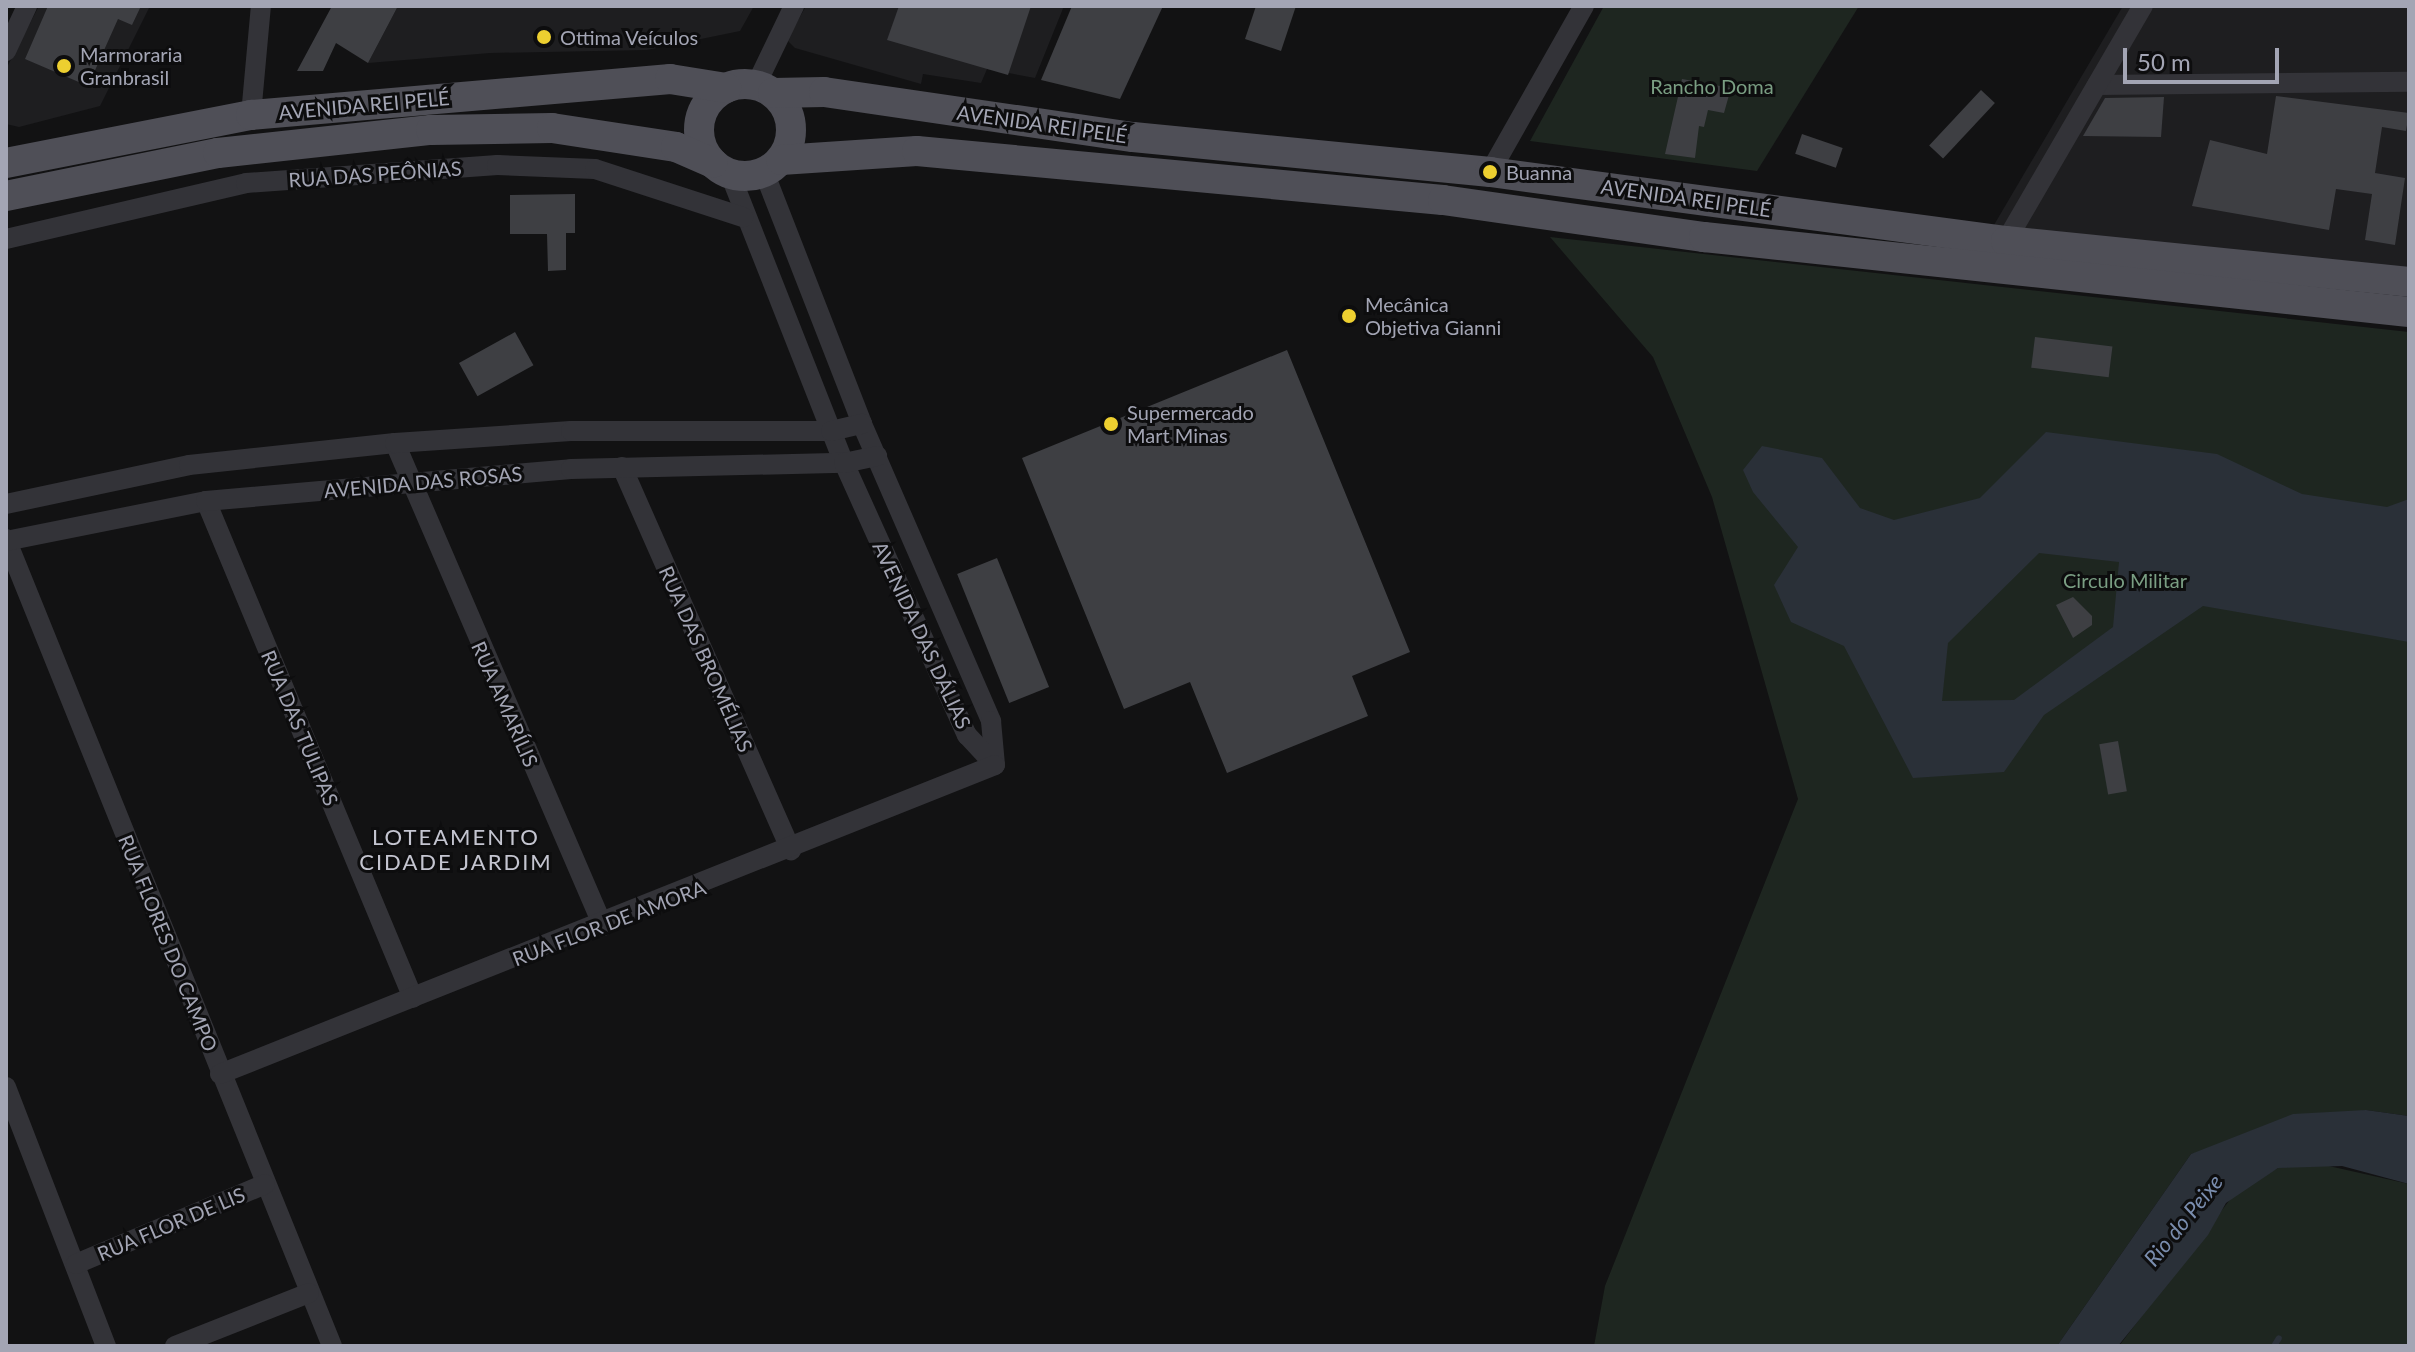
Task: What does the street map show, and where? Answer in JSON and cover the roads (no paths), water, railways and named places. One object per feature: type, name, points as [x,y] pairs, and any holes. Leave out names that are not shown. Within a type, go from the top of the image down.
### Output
[{"type":"main road","name":"AVENIDA REI PELÉ","points":[[6,163],[251,115],[670,79],[752,89],[824,92],[1106,133],[1490,172],[2006,241],[2409,282]]},
{"type":"main road","points":[[752,89],[791,124],[772,166],[721,168],[704,151],[700,122],[752,89]]},
{"type":"main road","name":"AVENIDA REI PELÉ","points":[[6,196],[218,153],[431,130],[552,128],[676,147],[721,168]]},
{"type":"main road","name":"AVENIDA REI PELÉ","points":[[772,166],[917,151],[1443,200],[1704,237],[2409,312]]},
{"type":"street","points":[[6,51],[27,6]]},
{"type":"street","points":[[251,115],[261,6]]},
{"type":"street","points":[[752,89],[794,6]]},
{"type":"street","points":[[1490,172],[1584,6]]},
{"type":"street","points":[[2006,241],[2143,6]]},
{"type":"street","points":[[2097,85],[2409,82]]},
{"type":"street","name":"RUA DAS PEÔNIAS","points":[[6,239],[246,183],[497,165],[595,169],[743,217]]},
{"type":"street","name":"AVENIDA DAS DÁLIAS","points":[[772,166],[862,424],[991,721],[995,765]]},
{"type":"street","name":"AVENIDA DAS DÁLIAS","points":[[721,168],[844,463],[967,735],[995,765]]},
{"type":"street","name":"AVENIDA DAS ROSAS","points":[[6,504],[189,465],[395,443],[571,431],[831,431],[862,424]]},
{"type":"street","name":"RUA AMARÍLIS","points":[[395,443],[407,483],[603,926]]},
{"type":"street","name":"AVENIDA DAS ROSAS","points":[[6,540],[206,501],[622,467],[844,463],[877,456]]},
{"type":"street","name":"RUA DAS BROMÉLIAS","points":[[622,467],[791,850]]},
{"type":"street","name":"RUA DAS TULIPAS","points":[[206,501],[413,998]]},
{"type":"street","name":"RUA FLORES DO CAMPO","points":[[6,540],[332,1346]]},
{"type":"street","name":"RUA FLOR DE AMORA","points":[[220,1074],[603,926],[995,765]]},
{"type":"street","points":[[6,1087],[106,1346]]},
{"type":"street","name":"RUA FLOR DE LIS","points":[[76,1264],[265,1184]]},
{"type":"street","points":[[175,1346],[309,1293]]},
{"type":"water","points":[[2046,432],[2217,454],[2302,494],[2387,507],[2409,499],[2409,642],[2203,606],[2044,715],[2004,772],[1913,778],[1844,646],[1791,622],[1774,585],[1798,547],[1753,492],[1743,470],[1762,446],[1822,458],[1860,508],[1894,520],[1980,498]],"holes":[[[2039,553],[2119,562],[2113,627],[2014,700],[1942,701],[1948,643]]]},
{"type":"water","name":"Rio do Peixe","points":[[2366,1110],[2409,1116],[2409,1184],[2342,1166],[2278,1168],[2226,1203],[2208,1235],[2118,1346],[2057,1346],[2191,1154],[2293,1114]]},
{"type":"waterway","points":[[2274,1346],[2279,1338]]},
{"type":"place","name":"Ottima Veículos","points":[[544,37]]},
{"type":"place","name":"Marmoraria Granbrasil","points":[[64,66]]},
{"type":"place","name":"Buanna","points":[[1490,172]]},
{"type":"place","name":"Mecânica Objetiva Gianni","points":[[1349,316]]},
{"type":"place","name":"Supermercado Mart Minas","points":[[1111,424]]},
{"type":"district","name":"LOTEAMENTO CIDADE JARDIM","points":[[456,848]]},
{"type":"park label","name":"Rancho Doma","points":[[1712,86]]},
{"type":"park label","name":"Circulo Militar","points":[[2125,580]]}]
